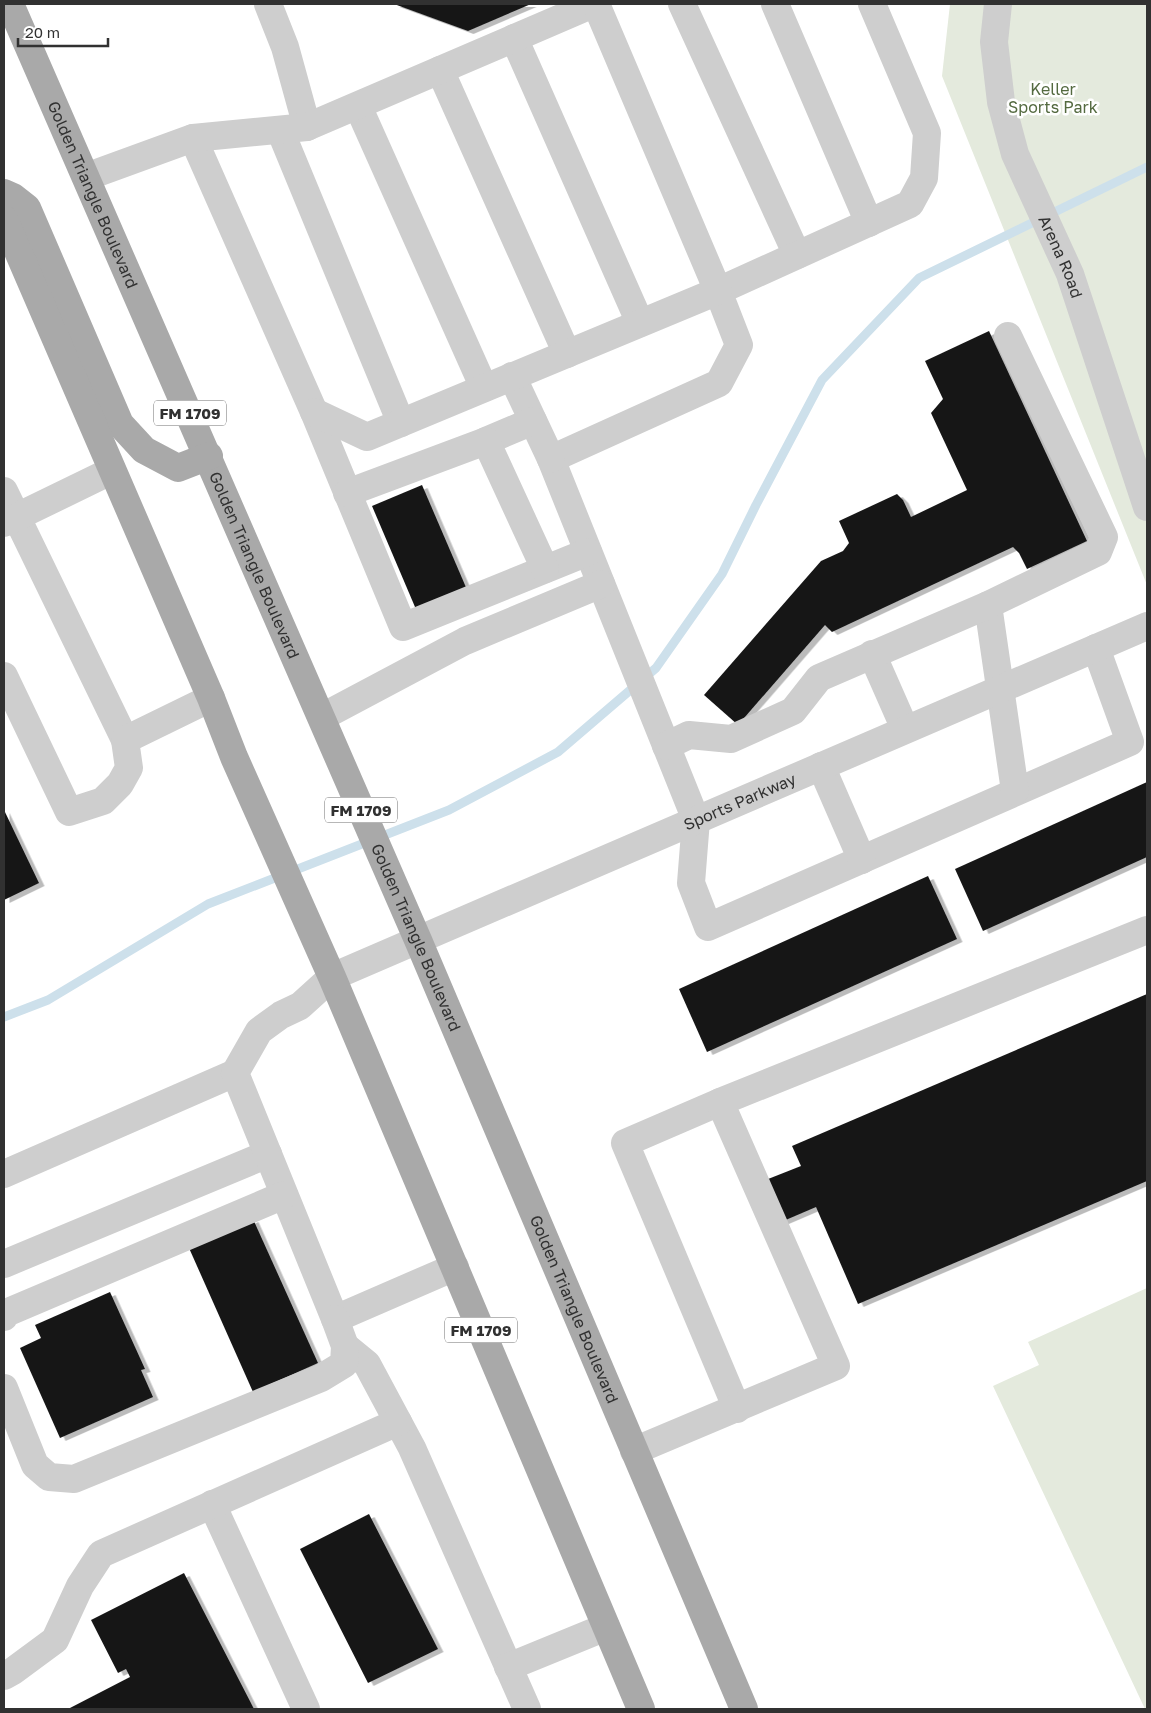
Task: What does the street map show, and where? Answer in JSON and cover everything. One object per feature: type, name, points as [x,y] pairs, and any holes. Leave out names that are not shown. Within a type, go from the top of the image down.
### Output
[{"type":"main road","name":"Golden Triangle Boulevard","points":[[10,4],[322,716],[744,1709]]},
{"type":"main road","points":[[4,193],[13,197],[26,208],[120,424],[144,450],[178,468],[209,456]]},
{"type":"main road","name":"FM 1709","points":[[5,225],[211,698],[234,757],[314,934],[641,1709]]},
{"type":"street","points":[[268,4],[285,47],[307,127]]},
{"type":"street","points":[[86,177],[193,138],[307,127],[582,9],[586,4]]},
{"type":"street","points":[[551,459],[719,383],[739,345],[718,291],[596,4]]},
{"type":"street","points":[[682,4],[797,255]]},
{"type":"street","points":[[775,4],[869,223]]},
{"type":"street","points":[[314,412],[367,437],[718,291],[910,204],[924,178],[927,133],[872,4]]},
{"type":"street","name":"Arena Road","points":[[998,4],[994,42],[1001,102],[1020,166],[1070,274],[1147,506]]},
{"type":"street","points":[[514,38],[640,323]]},
{"type":"street","points":[[440,70],[567,354]]},
{"type":"street","points":[[358,106],[484,388]]},
{"type":"street","points":[[280,130],[401,423]]},
{"type":"street","points":[[193,138],[314,412],[403,627],[588,552]]},
{"type":"street","points":[[666,746],[689,736],[731,739],[793,711],[819,678],[988,605],[1098,552],[1104,536],[1008,336]]},
{"type":"street","points":[[512,376],[551,459],[617,629],[696,820],[691,883],[708,927],[1130,742],[1096,648]]},
{"type":"street","points":[[348,493],[486,441],[533,421]]},
{"type":"street","points":[[486,441],[546,569]]},
{"type":"street","points":[[10,520],[111,471]]},
{"type":"street","points":[[4,491],[10,520],[125,740],[129,768],[120,784],[103,801],[70,812],[4,676]]},
{"type":"street","points":[[322,716],[465,641],[601,584]]},
{"type":"street","points":[[988,605],[1015,791]]},
{"type":"street","name":"Sports Parkway","points":[[235,1072],[259,1031],[281,1015],[300,1006],[332,977],[1147,626]]},
{"type":"street","points":[[872,654],[905,729]]},
{"type":"street","points":[[125,740],[211,698]]},
{"type":"street","points":[[821,766],[862,860]]},
{"type":"street","points":[[737,1409],[625,1143],[720,1102],[1147,930]]},
{"type":"street","points":[[4,1174],[235,1072],[345,1346],[344,1364],[321,1378],[74,1479],[49,1477],[35,1465],[4,1388]]},
{"type":"street","points":[[634,1451],[836,1366],[720,1102]]},
{"type":"street","points":[[4,1264],[268,1154]]},
{"type":"street","points":[[4,1317],[6,1313],[284,1195]]},
{"type":"street","points":[[335,1319],[455,1267]]},
{"type":"street","points":[[345,1346],[367,1364],[412,1448],[527,1709]]},
{"type":"street","points":[[4,1676],[14,1671],[55,1640],[80,1586],[101,1554],[398,1422]]},
{"type":"street","points":[[212,1504],[306,1709]]},
{"type":"street","points":[[508,1667],[606,1627]]},
{"type":"green space","name":"Keller Sports Park","points":[[950,4],[1147,4],[1147,585],[942,76]]},
{"type":"green space","points":[[1147,1288],[1147,1709],[1145,1709],[993,1386],[1039,1365],[1028,1342]]},
{"type":"building","points":[[394,4],[531,4],[468,31]]},
{"type":"building","points":[[989,331],[1087,541],[1027,569],[1019,553],[1013,547],[832,632],[825,625],[738,725],[704,695],[821,561],[843,551],[849,543],[839,521],[897,494],[903,500],[911,517],[967,490],[931,413],[943,399],[925,361]]},
{"type":"building","points":[[422,485],[468,592],[418,614],[372,506]]},
{"type":"building","points":[[1147,782],[1147,857],[983,931],[955,869]]},
{"type":"building","points":[[4,810],[39,883],[4,900]]},
{"type":"building","points":[[928,876],[957,939],[707,1052],[679,989]]},
{"type":"building","points":[[1147,994],[1147,1181],[858,1304],[816,1207],[781,1222],[763,1181],[801,1166],[792,1146]]},
{"type":"building","points":[[253,1219],[318,1363],[253,1392],[189,1248]]},
{"type":"building","points":[[110,1292],[145,1369],[141,1370],[153,1397],[60,1438],[20,1348],[41,1338],[35,1325]]},
{"type":"building","points":[[369,1514],[438,1649],[368,1683],[300,1549]]},
{"type":"building","points":[[184,1573],[254,1709],[68,1709],[130,1677],[126,1669],[118,1673],[91,1620]]},
{"type":"waterway","points":[[4,1017],[48,1000],[208,904],[449,810],[558,752],[656,668],[722,574],[822,380],[919,278],[1147,167]]}]
